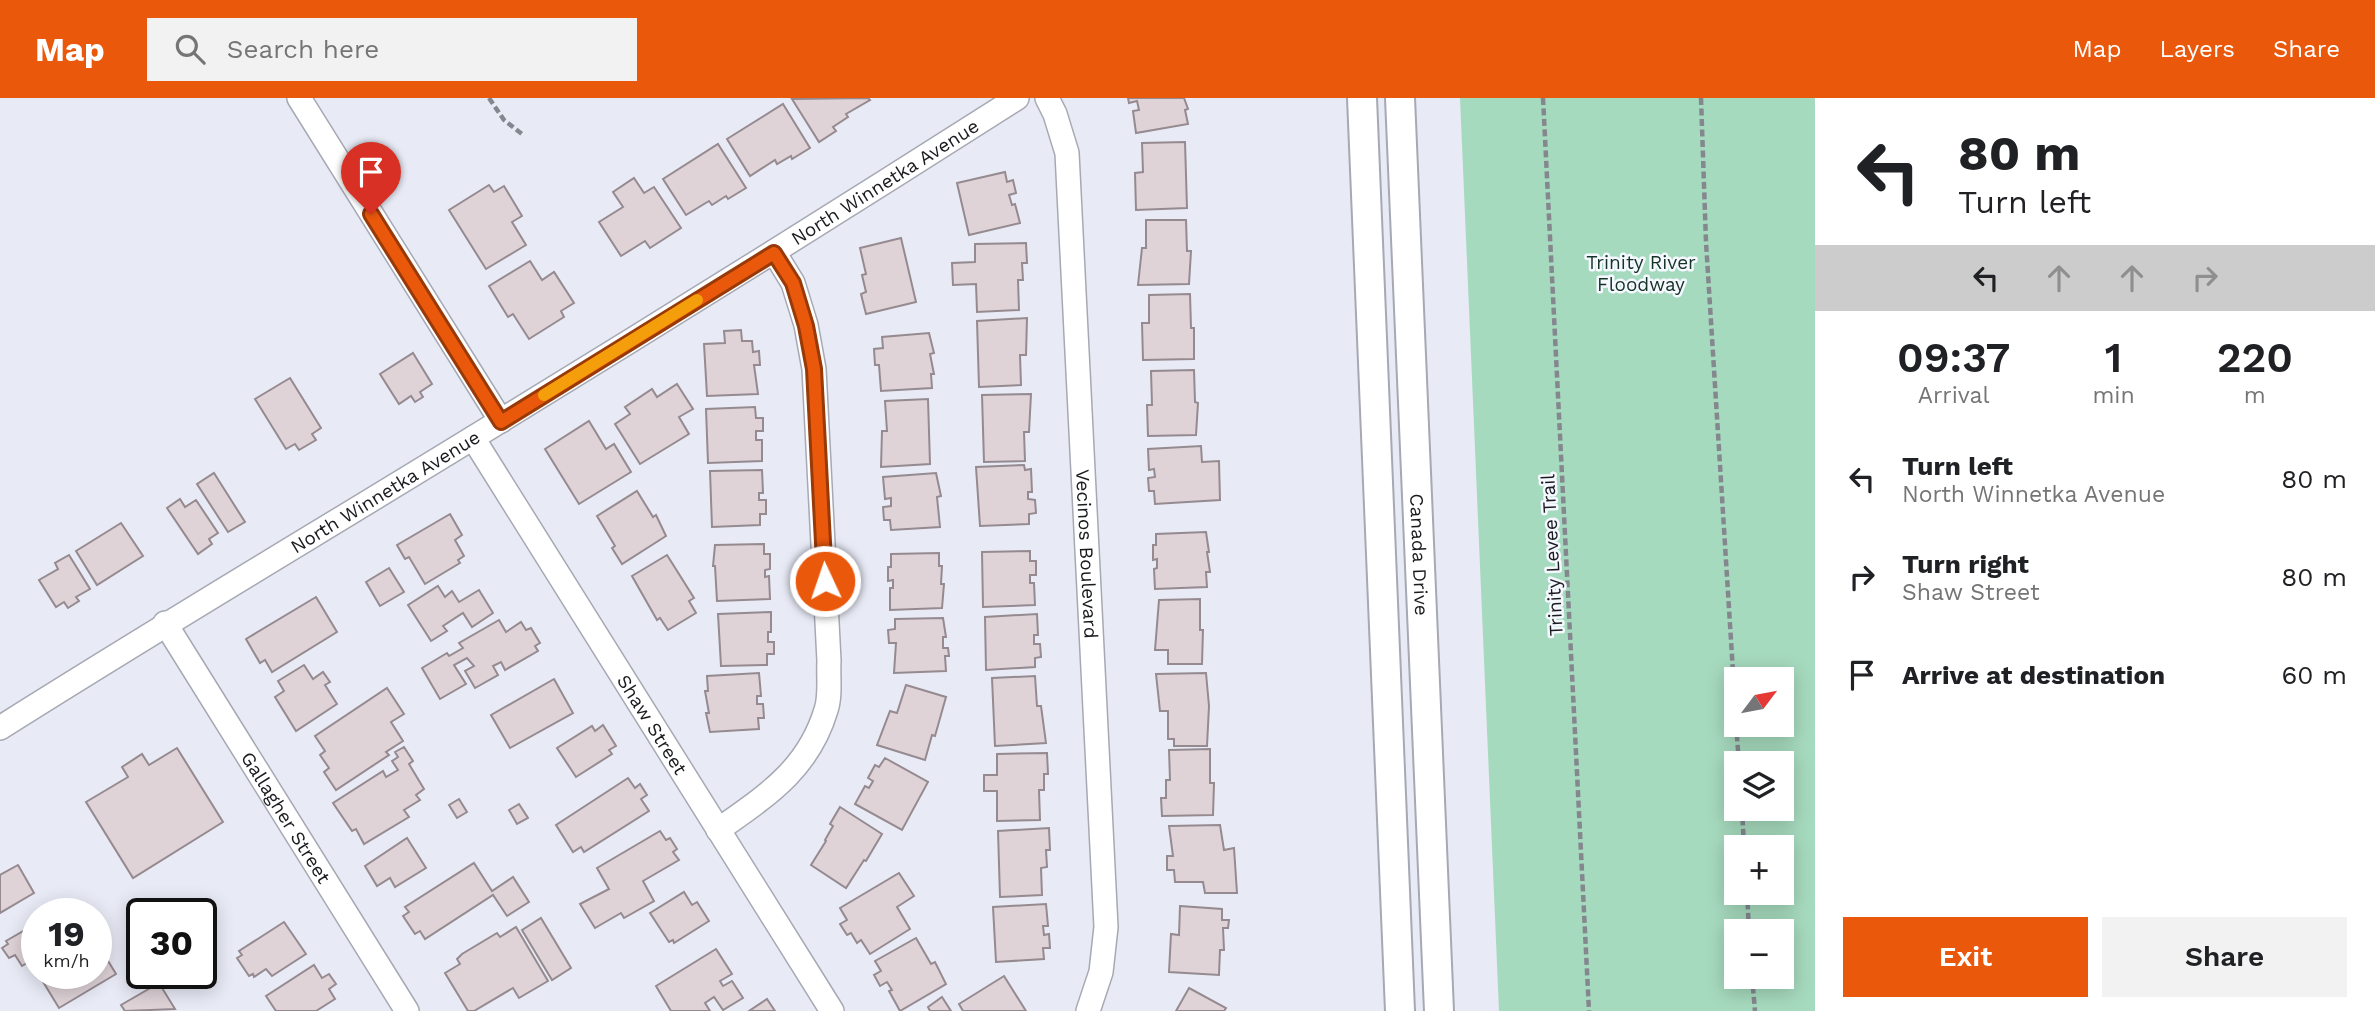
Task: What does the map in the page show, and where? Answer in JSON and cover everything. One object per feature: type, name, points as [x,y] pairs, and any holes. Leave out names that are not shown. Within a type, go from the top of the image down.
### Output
[{"type":"street","points":[[299,98],[501,422]]},
{"type":"street","name":"North Winnetka Avenue","points":[[0,728],[165,623],[501,422],[774,253],[1017,98]]},
{"type":"street","name":"Vecinos Boulevard","points":[[1047,98],[1067,153],[1106,927],[1101,972],[1088,1011]]},
{"type":"street","name":"Canada Drive","points":[[1362,98],[1401,1011]]},
{"type":"street","name":"Canada Drive","points":[[1400,98],[1438,1011]]},
{"type":"street","points":[[718,830],[776,790],[807,755],[827,709],[829,661],[814,369],[806,326],[793,283],[774,253]]},
{"type":"street","name":"Shaw Street","points":[[473,438],[832,1011]]},
{"type":"street","name":"Gallagher Street","points":[[165,623],[407,1011]]},
{"type":"path","points":[[489,98],[505,120],[522,134]]},
{"type":"path","name":"Trinity Levee Trail","points":[[1543,98],[1589,1011]]},
{"type":"path","points":[[1701,98],[1706,242],[1733,667]]},
{"type":"path","points":[[1753,989],[1755,1011]]},
{"type":"green space","name":"Trinity River Floodway","points":[[1460,98],[1815,98],[1815,1011],[1499,1011]]},
{"type":"building","points":[[1128,98],[1184,98],[1188,109],[1185,110],[1188,124],[1136,133],[1133,111],[1139,110],[1137,101],[1129,103]]},
{"type":"building","points":[[792,99],[870,100],[846,114],[848,117],[833,127],[836,131],[819,142]]},
{"type":"building","points":[[783,104],[810,148],[792,159],[791,156],[777,164],[775,160],[750,176],[727,139]]},
{"type":"building","points":[[1185,142],[1187,208],[1136,210],[1135,173],[1143,172],[1142,143]]},
{"type":"building","points":[[718,144],[746,188],[712,205],[709,201],[686,215],[663,179]]},
{"type":"building","points":[[1005,172],[1007,182],[1013,180],[1016,193],[1009,195],[1012,205],[1015,204],[1020,223],[969,235],[957,183]]},
{"type":"building","points":[[634,178],[644,193],[654,187],[681,228],[650,248],[645,241],[621,256],[599,222],[623,207],[613,192]]},
{"type":"building","points":[[489,185],[494,192],[504,186],[522,216],[512,222],[526,245],[486,269],[449,210]]},
{"type":"building","points":[[1146,220],[1186,220],[1187,251],[1191,251],[1189,284],[1138,285],[1142,248],[1146,248]]},
{"type":"building","points":[[901,238],[916,302],[866,314],[861,294],[866,292],[862,275],[866,274],[860,248]]},
{"type":"building","points":[[1026,243],[1027,263],[1022,263],[1023,280],[1018,280],[1019,310],[977,312],[976,284],[953,285],[952,263],[975,262],[975,244]]},
{"type":"building","points":[[530,261],[542,280],[554,272],[574,303],[561,311],[564,317],[529,339],[513,314],[508,317],[489,286]]},
{"type":"building","points":[[1190,294],[1194,359],[1143,360],[1142,323],[1149,323],[1149,295]]},
{"type":"building","points":[[1027,318],[1026,355],[1020,355],[1021,385],[979,387],[977,321]]},
{"type":"building","points":[[741,330],[742,341],[752,341],[753,352],[759,351],[760,365],[754,365],[758,394],[707,396],[704,344],[725,343],[724,331]]},
{"type":"building","points":[[929,333],[934,353],[930,354],[934,374],[931,374],[932,388],[881,391],[879,365],[875,365],[874,349],[883,348],[882,337]]},
{"type":"building","points":[[413,353],[432,384],[420,392],[423,397],[415,402],[411,396],[399,404],[380,374]]},
{"type":"building","points":[[1194,370],[1195,402],[1198,403],[1196,435],[1148,436],[1147,405],[1152,405],[1151,371]]},
{"type":"building","points":[[290,378],[321,428],[312,434],[316,440],[299,450],[295,444],[286,449],[255,399]]},
{"type":"building","points":[[677,384],[693,409],[679,417],[689,434],[640,464],[615,424],[630,414],[625,407],[652,389],[657,397]]},
{"type":"building","points":[[1031,394],[1029,432],[1024,432],[1025,461],[984,462],[982,395]]},
{"type":"building","points":[[928,399],[930,464],[881,467],[882,431],[887,431],[885,401]]},
{"type":"building","points":[[755,407],[756,418],[763,418],[763,431],[756,431],[756,440],[762,440],[762,461],[708,463],[706,409]]},
{"type":"building","points":[[589,421],[606,449],[614,444],[631,472],[579,504],[545,449]]},
{"type":"building","points":[[1201,446],[1202,462],[1219,461],[1220,500],[1155,504],[1154,491],[1149,491],[1148,478],[1155,477],[1154,469],[1149,470],[1148,449]]},
{"type":"building","points":[[1024,465],[1025,470],[1031,469],[1032,492],[1028,492],[1028,499],[1035,500],[1036,513],[1029,514],[1029,524],[980,526],[976,467]]},
{"type":"building","points":[[762,470],[763,493],[759,493],[759,500],[766,500],[766,514],[760,514],[760,525],[712,527],[710,471]]},
{"type":"building","points":[[214,473],[245,522],[228,532],[197,484]]},
{"type":"building","points":[[936,473],[941,496],[937,497],[940,527],[891,530],[890,520],[884,520],[883,507],[891,506],[891,498],[885,499],[883,477]]},
{"type":"building","points":[[637,491],[653,517],[656,515],[666,536],[622,564],[612,548],[615,546],[597,516]]},
{"type":"building","points":[[180,499],[185,507],[196,500],[218,533],[209,539],[212,544],[198,554],[167,508]]},
{"type":"building","points":[[450,514],[462,535],[455,540],[464,556],[458,560],[460,563],[425,584],[409,557],[405,559],[397,545]]},
{"type":"building","points":[[121,523],[143,556],[97,585],[76,551]]},
{"type":"building","points":[[1206,532],[1210,572],[1206,572],[1207,587],[1155,589],[1154,569],[1157,568],[1157,559],[1153,560],[1153,545],[1156,545],[1156,534]]},
{"type":"building","points":[[764,544],[764,554],[770,554],[770,569],[765,570],[765,577],[769,576],[770,599],[717,601],[713,566],[715,545]]},
{"type":"building","points":[[1030,551],[1030,561],[1036,561],[1036,575],[1030,575],[1030,583],[1034,583],[1035,605],[983,607],[982,552]]},
{"type":"building","points":[[939,553],[939,566],[942,566],[941,584],[944,584],[942,608],[890,610],[890,588],[893,588],[893,580],[888,581],[888,567],[891,567],[891,554]]},
{"type":"building","points":[[69,555],[90,589],[76,597],[79,601],[68,608],[64,602],[56,607],[39,580],[58,569],[55,563]]},
{"type":"building","points":[[667,555],[694,598],[689,601],[696,613],[668,630],[660,618],[657,620],[632,576]]},
{"type":"building","points":[[389,568],[404,592],[380,606],[366,582]]},
{"type":"building","points":[[438,586],[445,597],[452,591],[459,602],[479,590],[493,613],[472,627],[463,613],[443,626],[447,631],[431,641],[408,605]]},
{"type":"building","points":[[316,597],[337,632],[272,672],[265,660],[260,663],[246,639]]},
{"type":"building","points":[[1200,599],[1202,664],[1168,664],[1168,650],[1155,650],[1159,600]]},
{"type":"building","points":[[771,612],[768,642],[774,642],[774,654],[767,654],[767,665],[721,666],[718,614]]},
{"type":"building","points":[[1037,614],[1038,635],[1034,635],[1034,644],[1040,644],[1041,657],[1035,658],[1035,667],[986,670],[985,617]]},
{"type":"building","points":[[943,618],[946,637],[943,637],[943,648],[948,648],[949,656],[945,656],[946,671],[894,673],[896,643],[889,643],[888,630],[895,629],[895,619]]},
{"type":"building","points":[[499,620],[506,632],[521,622],[526,630],[531,628],[540,643],[535,646],[538,651],[505,670],[501,662],[493,666],[498,675],[475,688],[465,671],[474,666],[467,658],[454,665],[466,684],[440,699],[422,668],[447,653],[449,656],[463,648],[459,643]]},
{"type":"building","points":[[304,665],[313,679],[323,672],[330,682],[325,685],[337,704],[296,731],[275,697],[284,691],[278,681]]},
{"type":"building","points":[[759,673],[761,696],[757,696],[757,704],[763,704],[764,718],[758,718],[759,729],[710,732],[706,713],[709,713],[705,691],[708,691],[707,676]]},
{"type":"building","points":[[1206,673],[1209,706],[1207,746],[1174,746],[1174,739],[1168,739],[1168,711],[1160,711],[1156,674]]},
{"type":"building","points":[[1035,676],[1037,706],[1041,706],[1046,743],[995,746],[992,678]]},
{"type":"building","points":[[554,679],[573,713],[510,748],[491,715]]},
{"type":"building","points":[[906,685],[946,697],[925,760],[877,745],[890,711],[897,713]]},
{"type":"building","points":[[387,688],[404,714],[391,722],[403,741],[386,752],[389,755],[336,790],[324,772],[329,768],[320,755],[325,751],[315,736]]},
{"type":"building","points":[[603,725],[616,746],[609,750],[612,754],[576,777],[557,748],[592,726],[595,731]]},
{"type":"building","points":[[404,747],[413,761],[409,764],[424,789],[416,795],[420,800],[404,810],[409,817],[364,844],[356,829],[352,831],[333,803],[383,771],[386,777],[398,770],[392,761],[398,757],[395,752]]},
{"type":"building","points":[[177,748],[223,822],[133,878],[86,802],[128,777],[122,767],[142,754],[149,765]]},
{"type":"building","points":[[1210,749],[1210,783],[1214,783],[1213,815],[1162,816],[1161,798],[1166,798],[1166,780],[1170,780],[1169,750]]},
{"type":"building","points":[[1047,753],[1048,774],[1044,774],[1044,790],[1039,790],[1040,820],[997,821],[997,791],[984,791],[984,775],[997,775],[997,754]]},
{"type":"building","points":[[885,758],[928,782],[902,830],[855,804],[865,786],[869,788],[873,781],[868,778],[875,765],[879,767]]},
{"type":"building","points":[[628,778],[635,788],[640,784],[647,795],[641,799],[649,811],[584,852],[581,847],[573,852],[556,825]]},
{"type":"building","points":[[459,799],[467,812],[457,818],[449,805]]},
{"type":"building","points":[[519,804],[528,818],[517,824],[509,810]]},
{"type":"building","points":[[840,807],[882,834],[846,888],[811,865],[826,841],[833,826],[830,824]]},
{"type":"building","points":[[1220,825],[1224,850],[1234,848],[1237,893],[1205,893],[1203,882],[1175,882],[1174,870],[1167,870],[1167,856],[1173,856],[1169,826]]},
{"type":"building","points":[[1049,828],[1050,850],[1046,850],[1047,867],[1041,868],[1042,895],[1000,897],[998,831]]},
{"type":"building","points":[[660,831],[666,840],[670,838],[677,849],[673,852],[679,860],[643,881],[654,901],[624,918],[621,913],[595,928],[580,904],[609,889],[597,868]]},
{"type":"building","points":[[407,838],[426,868],[395,887],[390,878],[377,886],[365,866]]},
{"type":"building","points":[[474,863],[492,891],[513,877],[529,902],[507,916],[493,895],[425,939],[420,931],[415,934],[403,916],[409,912],[405,907]]},
{"type":"building","points":[[18,865],[34,893],[21,898],[21,901],[0,913],[0,875]]},
{"type":"building","points":[[899,873],[914,896],[897,907],[910,929],[870,954],[861,940],[857,943],[851,933],[847,935],[840,924],[847,920],[840,908]]},
{"type":"building","points":[[684,892],[692,905],[697,902],[709,921],[674,943],[673,940],[669,942],[650,913]]},
{"type":"building","points":[[1046,904],[1048,926],[1043,926],[1044,935],[1049,934],[1050,948],[1043,948],[1044,959],[996,962],[993,907]]},
{"type":"building","points":[[1180,906],[1222,909],[1222,920],[1229,920],[1228,928],[1223,928],[1224,950],[1220,950],[1219,975],[1169,972],[1171,934],[1179,935]]},
{"type":"building","points":[[541,918],[571,968],[552,980],[522,930]]},
{"type":"building","points":[[284,922],[306,954],[272,976],[266,969],[254,977],[253,974],[249,976],[237,958],[242,955],[239,951]]},
{"type":"building","points":[[516,927],[548,981],[519,998],[513,988],[474,1011],[468,1011],[445,973],[460,964],[457,959],[462,954],[497,933],[500,937]]},
{"type":"building","points":[[21,932],[21,964],[15,955],[9,958],[2,948],[8,944],[6,941]]},
{"type":"building","points":[[916,938],[931,964],[935,962],[946,984],[900,1011],[887,982],[880,986],[874,975],[881,971],[875,961]]},
{"type":"building","points":[[716,949],[732,974],[720,981],[723,986],[732,981],[743,998],[723,1010],[714,997],[705,1003],[710,1011],[671,1011],[656,986]]},
{"type":"building","points":[[314,965],[322,978],[329,974],[336,984],[329,989],[335,999],[316,1011],[276,1011],[266,996]]},
{"type":"building","points":[[1004,976],[1026,1011],[963,1011],[959,1004]]},
{"type":"building","points":[[1189,988],[1226,1008],[1224,1011],[1176,1011]]},
{"type":"building","points":[[47,989],[91,989],[59,1008]]},
{"type":"building","points":[[149,989],[163,989],[175,1009],[125,1011],[121,1005]]},
{"type":"building","points":[[942,997],[951,1011],[930,1011],[928,1007]]},
{"type":"building","points":[[767,999],[775,1011],[749,1011]]},
{"type":"slow traffic","points":[[544,395],[697,300]]},
{"type":"route","points":[[371,214],[501,422],[774,253],[793,283],[806,326],[814,369],[825,581]]}]
